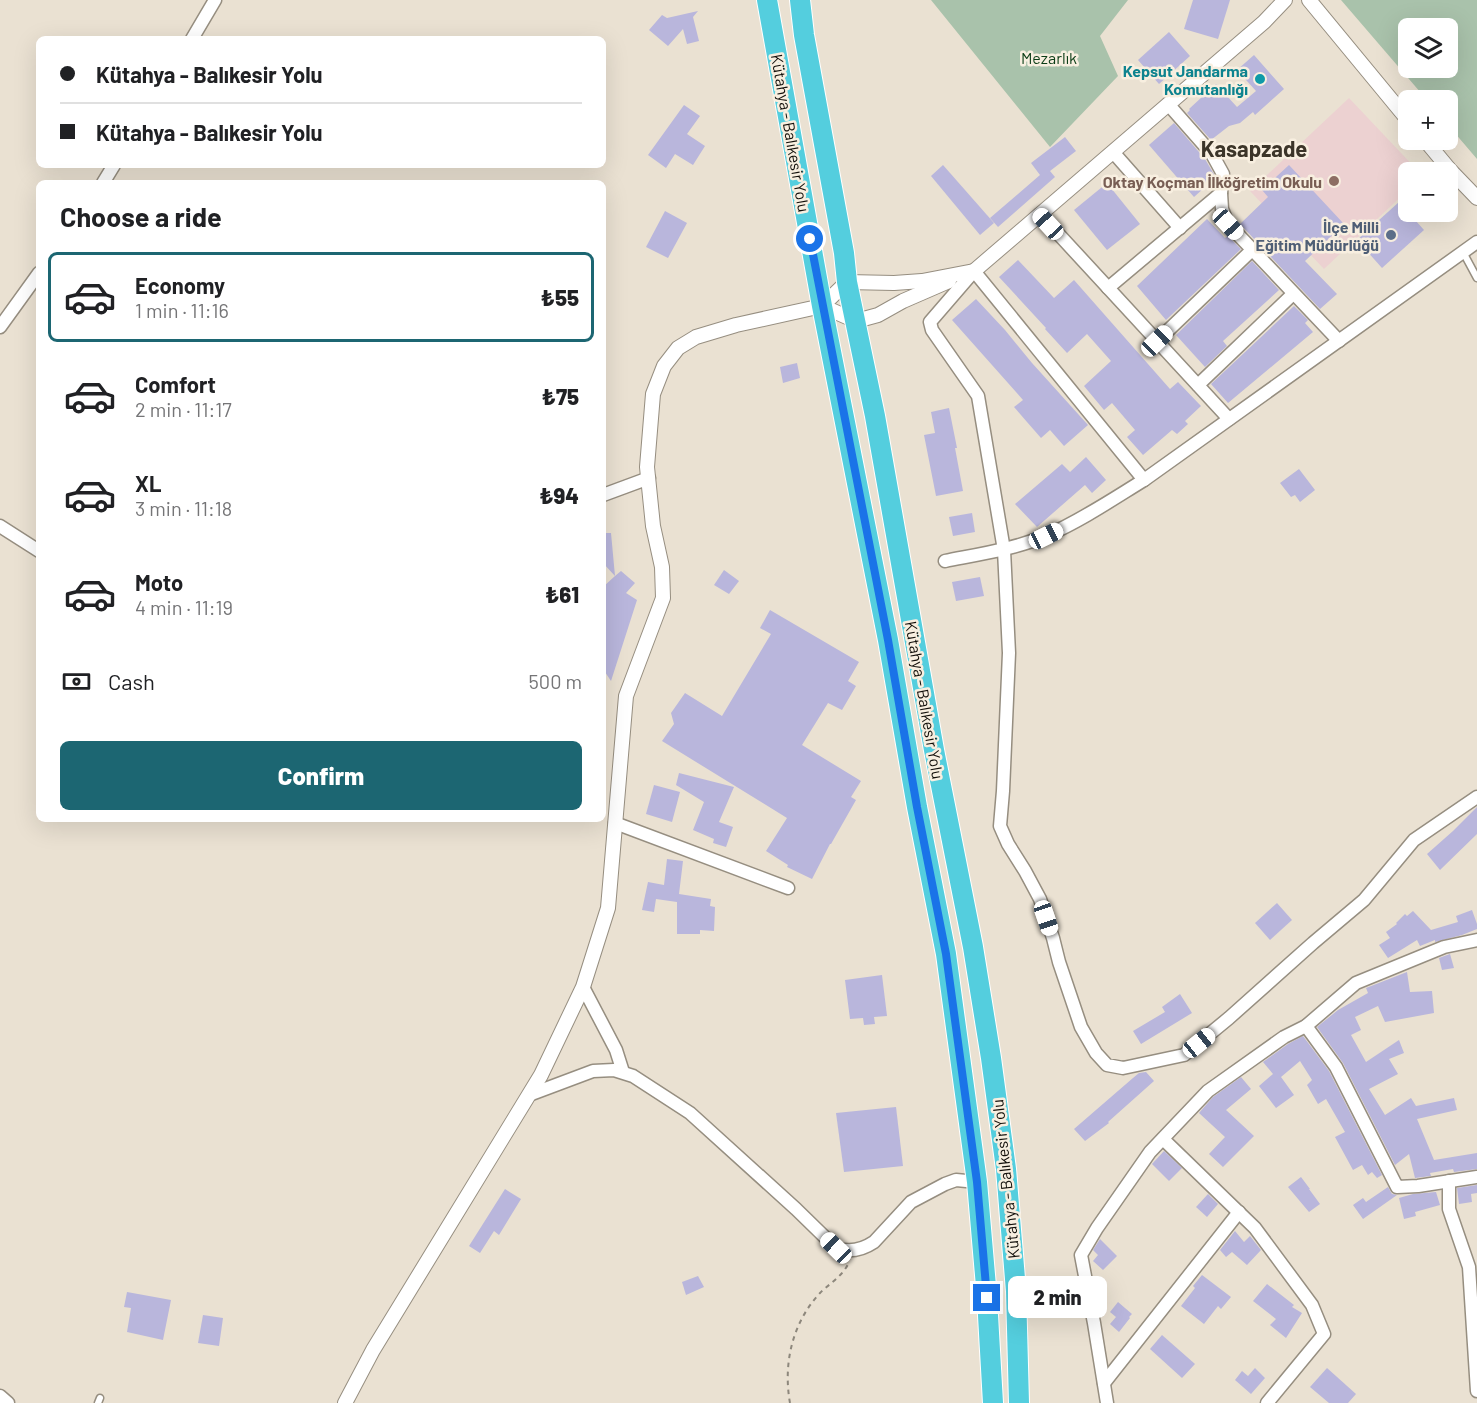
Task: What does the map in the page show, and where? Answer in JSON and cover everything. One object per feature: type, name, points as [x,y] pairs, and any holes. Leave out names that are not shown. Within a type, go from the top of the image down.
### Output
[{"type":"highway","name":"Kütahya - Balıkesir Yolu","points":[[767,0],[822,306],[888,640],[917,807],[946,954],[977,1182],[993,1403]]},
{"type":"highway","name":"Kütahya - Balıkesir Yolu","points":[[800,0],[804,35],[844,253],[847,282],[875,416],[934,750],[973,947],[991,1058],[1006,1169],[1014,1269],[1019,1403]]},
{"type":"street","points":[[194,36],[215,0]]},
{"type":"street","points":[[1285,0],[1264,22],[974,271],[930,322],[932,330],[978,396],[1004,550],[1008,653],[1000,826],[1040,899],[1081,1027],[1096,1053],[1107,1065],[1123,1068],[1184,1055],[1364,900],[1414,840],[1477,797]]},
{"type":"street","points":[[1309,0],[1398,108]]},
{"type":"street","points":[[1168,104],[1212,154],[1223,174],[1222,209],[1228,224],[1339,341]]},
{"type":"street","points":[[1433,150],[1477,198]]},
{"type":"street","points":[[1113,152],[1180,228]]},
{"type":"street","points":[[1108,288],[1221,193]]},
{"type":"street","points":[[1040,214],[1229,419]]},
{"type":"street","points":[[945,561],[1004,550],[1046,536],[1087,516],[1144,480],[1477,242]]},
{"type":"street","points":[[1157,341],[1252,249]]},
{"type":"street","points":[[822,306],[856,321],[878,315],[903,301],[974,271]]},
{"type":"street","points":[[345,1403],[373,1350],[542,1075],[583,987],[608,908],[626,696],[663,598],[662,567],[654,526],[647,467],[653,394],[664,366],[678,348],[696,337],[822,306],[847,282],[922,281],[974,271]]},
{"type":"street","points":[[974,271],[1144,480]]},
{"type":"street","points":[[0,327],[36,277]]},
{"type":"street","points":[[1198,385],[1293,294]]},
{"type":"street","points":[[606,494],[649,478]]},
{"type":"street","points":[[0,526],[36,549]]},
{"type":"street","points":[[615,823],[788,888]]},
{"type":"street","points":[[1107,1403],[1081,1255],[1150,1152],[1208,1091],[1284,1037],[1306,1026],[1356,983],[1444,946],[1477,940]]},
{"type":"street","points":[[583,987],[616,1050],[623,1072]]},
{"type":"street","points":[[1306,1026],[1336,1067],[1397,1187],[1477,1177]]},
{"type":"street","points":[[529,1095],[593,1071],[623,1072],[642,1081],[690,1113],[836,1248],[851,1251],[859,1250],[874,1242],[911,1202],[956,1180],[977,1182]]},
{"type":"street","points":[[1163,1138],[1255,1228],[1312,1305],[1324,1335],[1267,1403]]},
{"type":"street","points":[[1449,1181],[1449,1209],[1473,1267],[1477,1391]]},
{"type":"street","points":[[1104,1383],[1239,1212]]},
{"type":"street","points":[[0,1396],[8,1403]]},
{"type":"lane","points":[[1463,252],[1477,278]]},
{"type":"path","points":[[790,1403],[787,1371],[789,1354],[800,1322],[819,1294],[847,1266],[851,1251]]},
{"type":"shaded area","name":"Oktay Koçman İlköğretim Okulu","points":[[1349,98],[1410,162],[1398,162],[1398,199],[1324,269],[1250,191]]},
{"type":"green space","name":"Mezarlık","points":[[931,0],[1128,0],[1100,36],[1118,76],[1050,147]]},
{"type":"green space","points":[[1341,0],[1477,0],[1477,159],[1458,137],[1458,90],[1418,90],[1408,78],[1458,78],[1458,18],[1398,18],[1398,66]]},
{"type":"building","points":[[1193,0],[1230,0],[1218,39],[1184,29]]},
{"type":"building","points":[[698,11],[693,17],[699,41],[687,44],[683,29],[668,46],[649,30],[662,15],[667,18]]},
{"type":"building","points":[[1169,32],[1190,56],[1159,84],[1138,60]]},
{"type":"building","points":[[1254,55],[1284,89],[1255,115],[1253,112],[1240,123],[1229,126],[1211,140],[1187,113],[1189,109],[1216,84],[1237,107],[1256,91],[1237,70]]},
{"type":"building","points":[[684,105],[700,116],[687,134],[705,146],[693,165],[675,154],[666,168],[648,155]]},
{"type":"building","points":[[1174,123],[1205,159],[1215,176],[1194,197],[1149,145]]},
{"type":"building","points":[[1065,137],[1076,151],[1050,171],[1055,177],[998,227],[990,218],[1040,175],[1031,163]]},
{"type":"building","points":[[943,165],[994,223],[980,235],[931,176]]},
{"type":"building","points":[[1289,165],[1344,224],[1305,261],[1337,294],[1320,309],[1240,224],[1268,197],[1262,190]]},
{"type":"building","points":[[1107,183],[1140,224],[1107,250],[1074,210]]},
{"type":"building","name":"İlçe Milli Eğitim Müdürlüğü","points":[[1398,203],[1398,222],[1417,222],[1424,230],[1382,268],[1357,240]]},
{"type":"building","points":[[665,211],[687,223],[668,258],[646,247]]},
{"type":"building","points":[[1207,219],[1225,238],[1228,236],[1241,249],[1166,320],[1137,286]]},
{"type":"building","points":[[1018,260],[1054,298],[1074,280],[1170,389],[1178,382],[1201,406],[1185,421],[1188,424],[1177,434],[1172,430],[1143,455],[1127,437],[1135,430],[1112,403],[1104,410],[1084,386],[1111,361],[1087,334],[1067,353],[999,277]]},
{"type":"building","points":[[1252,261],[1279,290],[1223,341],[1227,346],[1205,367],[1176,335]]},
{"type":"building","points":[[976,299],[1088,425],[1064,446],[1050,430],[1041,438],[1014,407],[1023,400],[952,320]]},
{"type":"building","points":[[1294,306],[1308,320],[1305,323],[1313,332],[1228,403],[1211,384]]},
{"type":"building","points":[[797,363],[800,378],[783,383],[780,367]]},
{"type":"building","points":[[949,408],[963,491],[936,496],[924,435],[935,433],[931,412]]},
{"type":"building","points":[[1086,457],[1106,480],[1092,493],[1085,485],[1037,527],[1015,504],[1062,464],[1070,472]]},
{"type":"building","points":[[1299,469],[1315,490],[1300,502],[1295,495],[1291,497],[1280,483]]},
{"type":"building","points":[[972,513],[975,532],[953,536],[949,517]]},
{"type":"building","points":[[606,533],[611,533],[615,576],[606,566]]},
{"type":"building","points":[[724,570],[739,581],[729,594],[714,585]]},
{"type":"building","points":[[621,571],[635,583],[626,593],[637,600],[611,681],[606,674],[606,584]]},
{"type":"building","points":[[980,577],[984,596],[956,601],[952,582]]},
{"type":"building","points":[[770,610],[859,662],[848,681],[856,686],[842,710],[828,703],[802,745],[861,781],[851,797],[856,800],[812,879],[787,867],[788,865],[766,851],[787,818],[662,741],[674,724],[671,713],[685,693],[722,716],[771,634],[760,628]]},
{"type":"building","points":[[679,773],[734,787],[719,822],[733,827],[726,847],[713,843],[714,839],[693,830],[704,802],[676,785]]},
{"type":"building","points":[[654,785],[680,792],[672,822],[646,814]]},
{"type":"building","points":[[1477,807],[1477,834],[1440,870],[1427,854]]},
{"type":"building","points":[[667,859],[683,861],[679,894],[711,899],[710,906],[715,907],[714,931],[700,930],[700,934],[677,934],[677,902],[656,899],[654,912],[642,910],[648,882],[664,885]]},
{"type":"building","points":[[1277,903],[1292,920],[1270,940],[1255,923]]},
{"type":"building","points":[[1472,910],[1477,929],[1462,935],[1435,942],[1435,940],[1420,946],[1417,940],[1388,958],[1379,945],[1390,938],[1386,932],[1405,914],[1407,916],[1413,911],[1431,930],[1458,922],[1456,916]]},
{"type":"building","points":[[1450,954],[1454,968],[1442,970],[1439,958]]},
{"type":"building","points":[[1407,972],[1410,992],[1432,991],[1434,1013],[1385,1022],[1378,1006],[1355,1017],[1361,1030],[1351,1035],[1366,1062],[1399,1040],[1404,1053],[1389,1059],[1398,1074],[1369,1089],[1385,1115],[1411,1098],[1416,1106],[1454,1098],[1457,1110],[1417,1119],[1434,1160],[1477,1153],[1477,1169],[1454,1172],[1453,1169],[1415,1178],[1409,1154],[1395,1165],[1343,1063],[1317,1027],[1338,1010],[1368,993],[1366,988]]},
{"type":"building","points":[[882,975],[887,1016],[874,1017],[875,1024],[864,1025],[863,1018],[850,1019],[845,980]]},
{"type":"building","points":[[1180,994],[1192,1013],[1141,1044],[1133,1031],[1165,1012],[1162,1007]]},
{"type":"building","points":[[1303,1036],[1329,1071],[1382,1175],[1377,1178],[1372,1172],[1368,1175],[1362,1165],[1353,1170],[1335,1137],[1345,1132],[1326,1099],[1318,1104],[1307,1085],[1312,1080],[1300,1061],[1281,1077],[1294,1095],[1276,1108],[1259,1086],[1273,1074],[1263,1062]]},
{"type":"building","points":[[1146,1072],[1154,1081],[1109,1123],[1085,1141],[1074,1129],[1139,1073]]},
{"type":"building","points":[[1241,1077],[1251,1089],[1226,1110],[1254,1136],[1223,1167],[1209,1154],[1225,1137],[1199,1113],[1213,1097]]},
{"type":"building","points":[[896,1107],[903,1166],[844,1172],[836,1113]]},
{"type":"building","points":[[1164,1151],[1182,1168],[1169,1181],[1152,1164]]},
{"type":"building","points":[[1301,1177],[1320,1204],[1309,1212],[1288,1187]]},
{"type":"building","points":[[1477,1185],[1477,1193],[1471,1194],[1472,1202],[1459,1204],[1457,1188]]},
{"type":"building","points":[[1388,1187],[1392,1194],[1397,1195],[1363,1219],[1353,1205],[1363,1198],[1366,1202]]},
{"type":"building","points":[[505,1189],[521,1199],[499,1235],[494,1231],[480,1253],[469,1246]]},
{"type":"building","points":[[1436,1192],[1440,1205],[1415,1212],[1416,1216],[1404,1219],[1399,1198]]},
{"type":"building","points":[[1208,1194],[1218,1204],[1207,1217],[1196,1207]]},
{"type":"building","points":[[1235,1231],[1244,1242],[1250,1236],[1261,1250],[1247,1265],[1232,1252],[1226,1257],[1220,1250]]},
{"type":"building","points":[[1100,1239],[1117,1256],[1103,1270],[1093,1261],[1098,1255],[1093,1250]]},
{"type":"building","points":[[1202,1275],[1231,1297],[1221,1309],[1218,1306],[1204,1324],[1181,1306]]},
{"type":"building","points":[[698,1276],[704,1287],[686,1295],[682,1282]]},
{"type":"building","points":[[1267,1284],[1302,1313],[1286,1338],[1270,1325],[1276,1319],[1253,1301]]},
{"type":"building","points":[[127,1292],[171,1300],[163,1340],[127,1332],[131,1308],[124,1307]]},
{"type":"building","points":[[1118,1302],[1132,1314],[1119,1332],[1110,1324],[1116,1317],[1110,1312]]},
{"type":"building","points":[[203,1315],[223,1318],[219,1346],[198,1343]]},
{"type":"building","points":[[1162,1335],[1195,1364],[1182,1378],[1150,1349]]},
{"type":"building","points":[[1255,1368],[1265,1378],[1251,1394],[1235,1380],[1242,1371],[1248,1376]]},
{"type":"building","points":[[1327,1368],[1356,1394],[1348,1403],[1329,1403],[1310,1387]]},
{"type":"place","name":"Kepsut Jandarma Komutanlığı","points":[[1260,79]]},
{"type":"place","name":"Oktay Koçman İlköğretim Okulu","points":[[1334,181]]},
{"type":"place","name":"İlçe Milli Eğitim Müdürlüğü","points":[[1391,235]]},
{"type":"district","name":"Kasapzade","points":[[1254,148]]},
{"type":"route","points":[[810,239],[946,954],[977,1182],[987,1298]]}]
